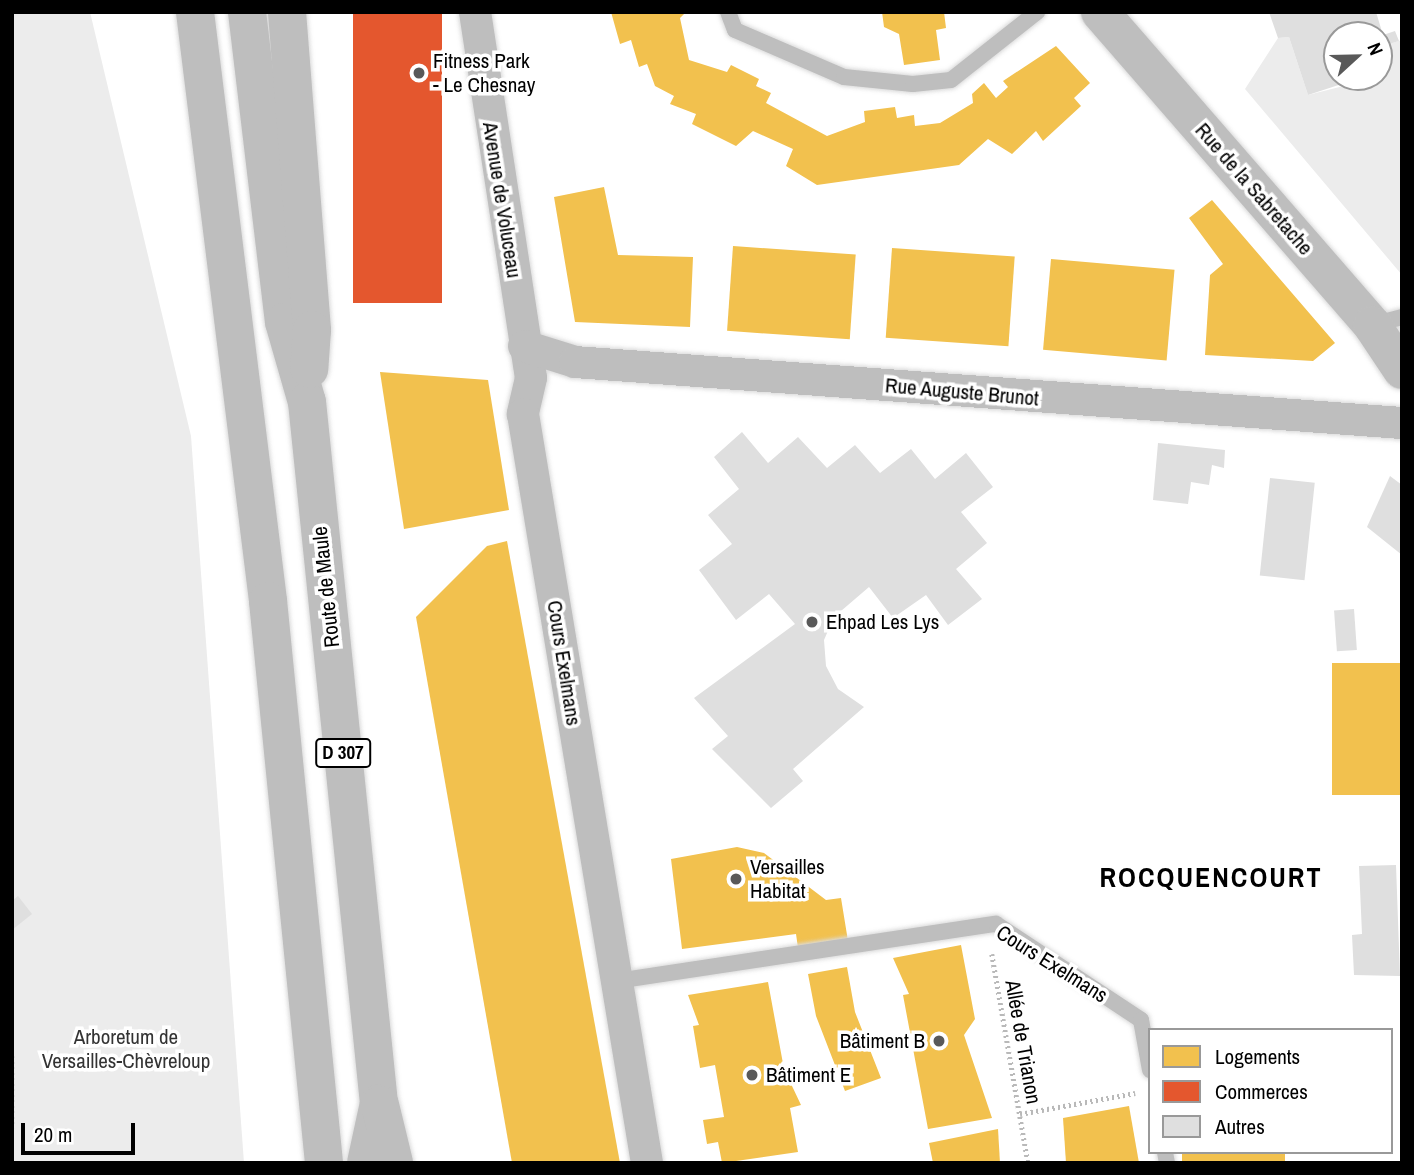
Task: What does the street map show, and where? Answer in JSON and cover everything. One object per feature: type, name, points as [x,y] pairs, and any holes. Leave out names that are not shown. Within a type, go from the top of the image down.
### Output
[{"type":"main road","name":"D 307","points":[[195,12],[268,601],[322,1159]]},
{"type":"main road","name":"Route de Maule","points":[[247,12],[284,322],[307,402],[379,1103],[366,1163]]},
{"type":"main road","points":[[286,12],[312,330],[307,402]]},
{"type":"main road","name":"Rue de la Sabretache","points":[[1100,12],[1387,321],[1402,370]]},
{"type":"main road","name":"D 307","points":[[379,1103],[394,1163]]},
{"type":"street","name":"Avenue de Voluceau","points":[[475,12],[524,346]]},
{"type":"street","name":"Rue Auguste Brunot","points":[[524,346],[575,362],[1402,423]]},
{"type":"street","name":"Cours Exelmans","points":[[524,346],[531,378],[523,414],[647,1163]]},
{"type":"lane","points":[[728,12],[735,30],[844,77],[913,84],[951,80],[1037,12]]},
{"type":"lane","name":"Cours Exelmans","points":[[617,981],[996,924],[1141,1020],[1148,1059]]},
{"type":"path","name":"Allée de Trianon","points":[[987,926],[1028,1163]]},
{"type":"path","points":[[12,1056],[12,1128]]},
{"type":"path","points":[[1019,1114],[1148,1091]]},
{"type":"green space","name":"Arboretum de Versailles-Chèvreloup","points":[[12,12],[90,12],[191,436],[244,1163],[12,1163]]},
{"type":"green space","points":[[1289,37],[1308,95],[1324,91],[1393,91],[1393,43],[1402,40],[1402,275],[1245,89],[1278,38]]},
{"type":"building: Logements","points":[[611,12],[686,12],[680,18],[689,60],[727,72],[731,65],[759,79],[756,86],[771,93],[766,103],[827,136],[865,122],[864,111],[895,107],[897,118],[914,115],[915,126],[940,123],[973,103],[972,94],[984,83],[996,98],[1008,87],[1003,81],[1056,46],[1090,83],[1074,98],[1081,106],[1043,141],[1036,131],[1012,154],[988,139],[959,165],[817,185],[786,166],[793,149],[753,131],[736,146],[692,124],[696,114],[670,104],[674,96],[655,86],[647,64],[639,67],[631,40],[620,44]]},
{"type":"building: Logements","points":[[882,12],[944,12],[946,28],[936,30],[940,60],[904,65],[899,34],[884,27]]},
{"type":"building: Logements","points":[[604,187],[618,255],[693,257],[690,327],[575,322],[554,197]]},
{"type":"building: Logements","points":[[1212,200],[1335,343],[1313,361],[1205,355],[1210,275],[1223,264],[1189,218]]},
{"type":"building: Logements","points":[[733,246],[856,255],[850,339],[727,331]]},
{"type":"building: Logements","points":[[892,248],[1015,257],[1008,346],[886,338]]},
{"type":"building: Logements","points":[[1051,259],[1175,270],[1167,360],[1043,350]]},
{"type":"building: Logements","points":[[380,372],[488,380],[509,510],[404,529]]},
{"type":"building: Logements","points":[[507,541],[620,1163],[512,1163],[416,617],[487,546]]},
{"type":"building: Logements","points":[[1332,663],[1402,663],[1402,795],[1332,795]]},
{"type":"building: Logements","name":"Versailles Habitat","points":[[737,847],[764,853],[826,900],[841,898],[848,941],[798,948],[796,934],[682,949],[671,859]]},
{"type":"building: Logements","name":"Bâtiment B","points":[[961,945],[975,1019],[964,1035],[992,1118],[928,1129],[903,995],[909,994],[893,958]]},
{"type":"building: Logements","points":[[847,967],[855,1012],[881,1078],[845,1091],[816,1016],[808,974]]},
{"type":"building: Logements","name":"Bâtiment E","points":[[768,982],[784,1069],[801,1105],[790,1108],[798,1152],[722,1163],[718,1142],[707,1144],[703,1120],[724,1117],[715,1065],[700,1068],[693,1026],[699,1025],[688,995]]},
{"type":"building: Logements","points":[[1129,1106],[1139,1163],[1066,1163],[1063,1118]]},
{"type":"building: Logements","points":[[998,1129],[1000,1163],[933,1163],[929,1143]]},
{"type":"building: Logements","points":[[1182,1154],[1285,1154],[1285,1163],[1182,1163]]},
{"type":"building: Commerces","points":[[353,12],[442,12],[442,303],[353,303]]},
{"type":"building: Autres","points":[[1269,12],[1376,12],[1379,21],[1323,21],[1323,90],[1308,95],[1289,37],[1278,38]]},
{"type":"building: Autres","points":[[1395,31],[1399,41],[1393,43],[1393,32]]},
{"type":"building: Autres","name":"Ehpad Les Lys","points":[[742,432],[768,463],[798,437],[827,468],[855,445],[880,473],[911,449],[935,479],[966,453],[993,487],[961,512],[987,543],[956,569],[982,599],[948,625],[926,595],[893,618],[869,587],[834,617],[824,640],[826,666],[838,689],[864,707],[793,769],[803,781],[771,808],[712,749],[728,736],[694,698],[795,624],[769,594],[736,620],[699,570],[732,544],[708,515],[739,489],[714,457]]},
{"type":"building: Autres","points":[[1158,443],[1225,450],[1224,468],[1212,465],[1209,485],[1191,482],[1188,504],[1153,500]]},
{"type":"building: Autres","points":[[1390,476],[1402,485],[1402,555],[1367,527]]},
{"type":"building: Autres","points":[[1270,478],[1315,483],[1305,580],[1260,575]]},
{"type":"building: Autres","points":[[1354,609],[1357,650],[1337,651],[1334,610]]},
{"type":"building: Autres","points":[[1396,865],[1400,976],[1354,975],[1352,935],[1362,934],[1359,866]]},
{"type":"building: Autres","points":[[18,896],[32,914],[12,930],[12,901]]},
{"type":"place","name":"Fitness Park - Le Chesnay","points":[[419,73]]},
{"type":"place","name":"Ehpad Les Lys","points":[[812,622]]},
{"type":"place","name":"Versailles Habitat","points":[[736,879]]},
{"type":"place","name":"Bâtiment B","points":[[939,1041]]},
{"type":"place","name":"Bâtiment E","points":[[752,1075]]},
{"type":"district","name":"ROCQUENCOURT","points":[[1211,877]]}]
